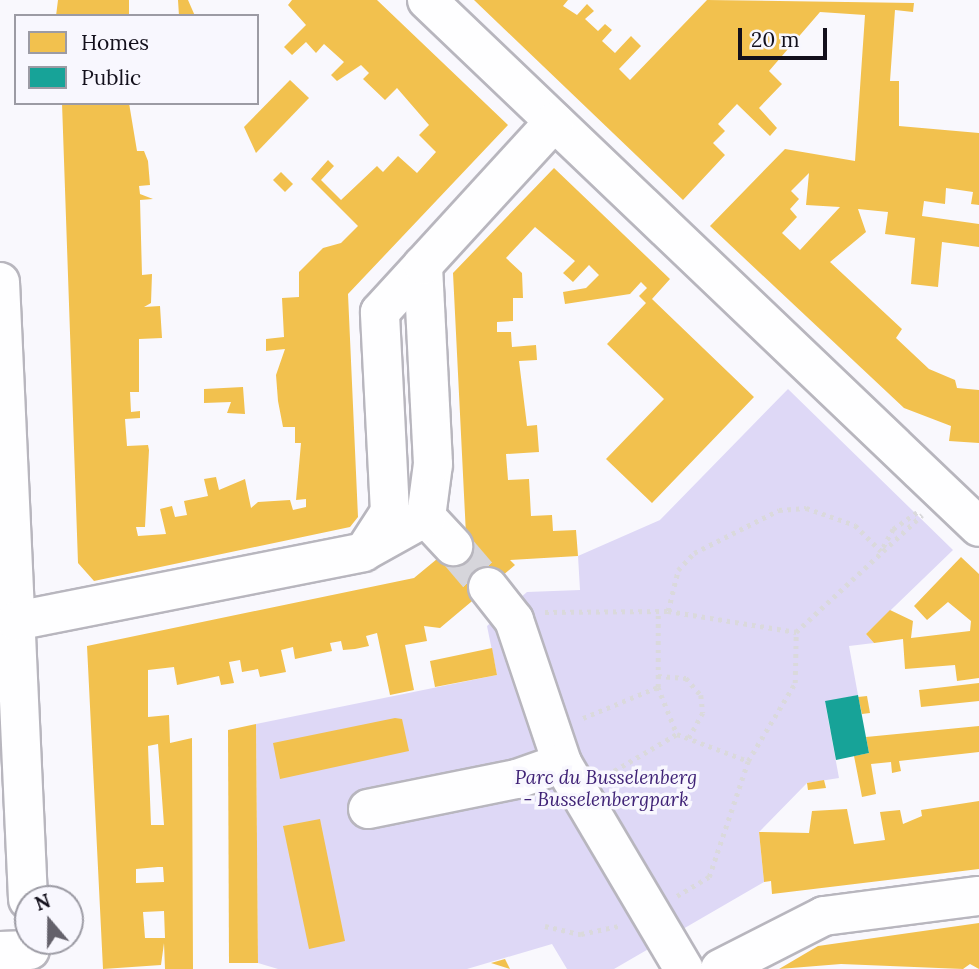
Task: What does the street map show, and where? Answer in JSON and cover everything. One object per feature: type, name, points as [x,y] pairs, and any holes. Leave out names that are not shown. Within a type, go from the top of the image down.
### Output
[{"type":"street","points":[[427,0],[979,527]]},
{"type":"street","points":[[363,552],[390,512],[380,313],[554,122]]},
{"type":"street","points":[[423,265],[433,464],[426,517]]},
{"type":"street","points":[[0,282],[27,885]]},
{"type":"street","points":[[426,517],[453,546]]},
{"type":"street","points":[[16,621],[363,552],[426,517]]},
{"type":"street","points":[[488,587],[514,620],[565,762],[684,969]]},
{"type":"street","points":[[368,809],[517,779],[565,762]]},
{"type":"street","points":[[720,969],[824,916],[979,896]]},
{"type":"path","points":[[668,611],[678,570],[694,553],[779,510],[806,508],[855,525],[881,551]]},
{"type":"path","points":[[545,926],[581,934],[651,912],[709,877],[748,761],[795,682],[796,632],[925,513],[908,515],[881,551]]},
{"type":"path","points":[[514,620],[527,613],[581,609],[668,611],[796,632]]},
{"type":"path","points":[[658,612],[657,687],[677,734],[748,761]]},
{"type":"path","points":[[658,676],[687,678],[701,695],[704,713],[688,740]]},
{"type":"path","points":[[565,762],[657,687]]},
{"type":"path","points":[[565,762],[677,734]]},
{"type":"green space","name":"Parc du Busselenberg - Busselenbergpark","points":[[788,389],[953,550],[866,634],[874,643],[849,646],[858,695],[825,702],[839,778],[807,783],[759,832],[764,882],[614,969],[567,969],[552,944],[467,969],[278,969],[258,963],[256,724],[497,675],[487,626],[527,592],[580,590],[578,556],[660,520]]},
{"type":"building: Homes","points":[[58,0],[129,0],[129,14],[56,14]]},
{"type":"building: Homes","points":[[178,0],[188,0],[194,14],[179,14]]},
{"type":"building: Homes","points":[[292,0],[377,0],[508,125],[348,294],[358,517],[350,527],[94,581],[78,563],[62,105],[129,105],[137,151],[144,151],[148,161],[150,185],[139,186],[140,194],[153,199],[140,200],[142,275],[152,274],[151,303],[144,307],[160,306],[162,338],[139,339],[139,392],[130,392],[131,412],[140,411],[140,418],[125,419],[127,446],[148,445],[149,450],[145,527],[136,527],[138,536],[166,534],[160,509],[172,506],[175,517],[187,515],[184,501],[208,496],[204,479],[216,477],[219,490],[245,479],[251,508],[258,502],[290,500],[293,510],[306,507],[306,499],[296,500],[301,443],[295,443],[295,427],[283,427],[278,401],[276,375],[285,349],[266,351],[266,339],[284,337],[282,298],[299,297],[299,272],[323,248],[341,243],[358,226],[311,179],[328,160],[334,166],[321,180],[341,200],[377,166],[383,172],[398,156],[417,173],[436,152],[419,135],[429,125],[397,88],[385,100],[363,79],[369,73],[361,65],[337,81],[331,75],[344,62],[324,44],[316,53],[306,42],[292,55],[284,47],[306,25],[288,5]]},
{"type":"building: Homes","points":[[474,0],[568,0],[563,6],[577,15],[587,4],[594,11],[585,19],[598,31],[605,24],[612,30],[602,41],[615,53],[631,36],[641,46],[619,69],[630,80],[707,0],[914,3],[913,12],[895,10],[890,81],[899,81],[899,126],[979,133],[979,205],[971,204],[973,192],[946,188],[945,204],[924,201],[922,216],[979,224],[979,247],[942,242],[938,287],[911,284],[915,238],[885,234],[888,212],[858,209],[866,232],[830,262],[902,329],[896,338],[929,369],[955,380],[957,388],[979,390],[979,443],[949,441],[951,426],[904,408],[710,226],[785,149],[855,161],[865,15],[820,12],[769,71],[782,84],[759,108],[777,128],[770,136],[737,104],[718,124],[725,131],[713,143],[725,155],[683,200]],"holes":[[[809,173],[806,205],[840,207],[800,250],[782,233],[797,217],[790,209],[799,199],[791,191]]]},
{"type":"building: Homes","points":[[290,80],[309,98],[256,153],[244,127]]},
{"type":"building: Homes","points":[[554,168],[670,279],[652,299],[754,397],[652,503],[606,459],[664,399],[607,344],[646,303],[639,296],[647,288],[641,282],[630,294],[565,304],[563,292],[586,288],[599,275],[589,265],[573,282],[563,273],[575,261],[535,227],[506,258],[522,273],[523,298],[513,298],[513,321],[497,322],[497,332],[511,332],[512,347],[536,345],[537,360],[519,361],[527,426],[537,425],[539,452],[506,454],[508,480],[529,479],[531,516],[552,515],[553,531],[576,530],[578,556],[510,560],[515,565],[440,628],[424,626],[427,641],[405,645],[414,690],[390,695],[377,633],[366,636],[369,646],[355,649],[343,650],[341,641],[330,643],[332,651],[295,659],[293,647],[281,650],[286,672],[260,677],[258,669],[242,672],[240,660],[229,662],[234,683],[221,685],[219,676],[177,685],[174,667],[148,670],[148,717],[169,715],[170,743],[192,738],[193,969],[165,969],[164,943],[161,965],[103,969],[87,646],[414,578],[466,535],[453,273]],"holes":[[[158,744],[164,825],[151,825],[148,746]],[[163,867],[164,882],[136,883],[136,869]],[[164,911],[165,938],[145,938],[143,912]]]},
{"type":"building: Homes","points":[[281,172],[293,184],[285,192],[273,180]]},
{"type":"building: Homes","points":[[243,387],[245,414],[227,413],[231,402],[204,403],[204,389]]},
{"type":"building: Homes","points":[[961,557],[979,574],[979,678],[957,681],[955,665],[905,669],[903,639],[874,643],[866,634],[890,610],[913,621],[911,638],[970,631],[971,621],[948,602],[927,620],[914,606]]},
{"type":"building: Homes","points":[[492,648],[497,675],[435,687],[430,661]]},
{"type":"building: Homes","points":[[979,683],[979,701],[921,707],[919,690]]},
{"type":"building: Homes","points":[[867,696],[870,713],[862,714],[858,697]]},
{"type":"building: Homes","points":[[395,718],[402,719],[409,751],[280,779],[273,743]]},
{"type":"building: Homes","points":[[256,724],[258,963],[229,963],[228,730]]},
{"type":"building: Homes","points":[[979,726],[979,752],[899,761],[901,771],[892,773],[891,762],[871,764],[876,794],[862,797],[854,756],[869,753],[866,737]]},
{"type":"building: Homes","points":[[824,780],[826,788],[808,790],[807,783]]},
{"type":"building: Homes","points":[[979,801],[979,869],[772,894],[771,881],[764,882],[759,832],[809,833],[812,811],[847,809],[854,844],[885,840],[880,812],[900,810],[903,824],[922,816],[921,810]]},
{"type":"building: Homes","points":[[320,819],[345,941],[309,949],[283,826]]},
{"type":"building: Homes","points":[[979,923],[979,969],[970,964],[963,969],[841,964],[779,969],[818,946]]},
{"type":"building: Homes","points":[[505,959],[510,969],[491,963]]},
{"type":"building: Public","points":[[858,695],[869,753],[836,760],[825,701]]},
{"type":"tunnel","points":[[453,546],[488,587]]}]
